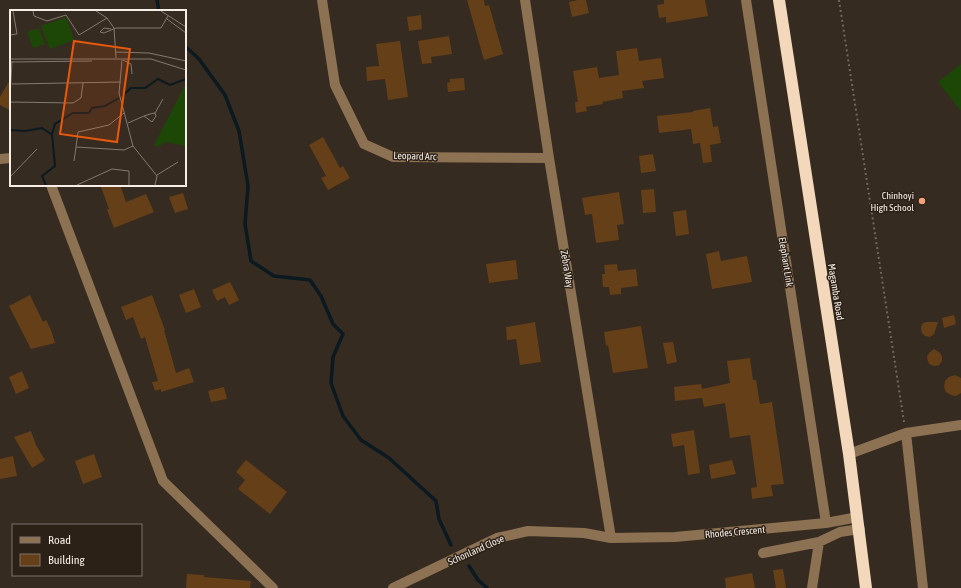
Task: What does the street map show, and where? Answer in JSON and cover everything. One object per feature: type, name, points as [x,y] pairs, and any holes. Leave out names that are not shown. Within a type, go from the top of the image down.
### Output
[{"type":"highway","name":"Magamba Road","points":[[779,0],[849,454],[859,523],[866,588]]},
{"type":"street","name":"Leopard Arc","points":[[322,0],[335,85],[364,144],[393,157],[548,158]]},
{"type":"street","name":"Zebra Way","points":[[525,0],[548,158],[611,538]]},
{"type":"street","name":"Elephant Link","points":[[746,0],[826,523]]},
{"type":"street","points":[[0,159],[10,158]]},
{"type":"street","points":[[51,186],[163,482],[273,588]]},
{"type":"street","points":[[849,454],[906,433],[961,425]]},
{"type":"street","points":[[906,433],[923,588]]},
{"type":"street","name":"Rhodes Crescent","points":[[611,538],[675,537],[826,523],[859,523]]},
{"type":"street","points":[[763,553],[819,542],[859,523]]},
{"type":"street","name":"Schonland Close","points":[[393,588],[497,538],[528,531],[584,533],[611,538]]},
{"type":"street","points":[[812,588],[819,542]]},
{"type":"path","points":[[839,0],[906,433]]},
{"type":"green space","points":[[961,64],[961,111],[938,82]]},
{"type":"building","points":[[467,0],[484,0],[485,6],[489,5],[503,54],[484,60]]},
{"type":"building","points":[[586,0],[589,13],[572,17],[569,2]]},
{"type":"building","points":[[664,0],[705,0],[708,16],[666,23],[666,17],[659,18],[657,5],[664,4]]},
{"type":"building","points":[[421,15],[422,29],[409,31],[407,17]]},
{"type":"building","points":[[449,36],[452,54],[431,57],[432,63],[422,64],[418,41]]},
{"type":"building","points":[[400,41],[408,97],[388,100],[385,79],[367,81],[366,67],[379,66],[376,44]]},
{"type":"building","points":[[637,48],[639,61],[661,58],[664,78],[642,81],[644,88],[622,91],[623,98],[586,107],[587,111],[576,113],[575,102],[578,102],[573,71],[597,67],[599,78],[619,75],[616,51]]},
{"type":"building","points":[[464,78],[465,90],[448,92],[447,83],[450,82],[450,79]]},
{"type":"building","points":[[10,80],[10,110],[0,105],[0,97]]},
{"type":"building","points":[[710,108],[713,127],[718,126],[721,143],[710,145],[712,162],[703,163],[700,143],[693,144],[691,129],[659,133],[657,116],[693,112]]},
{"type":"building","points":[[323,137],[340,168],[343,166],[350,178],[328,190],[321,178],[326,176],[309,145]]},
{"type":"building","points":[[653,154],[656,171],[641,173],[639,156]]},
{"type":"building","points":[[120,186],[126,202],[146,194],[154,212],[114,228],[107,210],[109,209],[101,187]]},
{"type":"building","points":[[654,189],[656,212],[643,213],[641,190]]},
{"type":"building","points":[[619,192],[624,224],[617,225],[619,240],[596,243],[592,214],[585,215],[582,198]]},
{"type":"building","points":[[183,193],[188,209],[175,213],[169,197]]},
{"type":"building","points":[[686,210],[689,234],[676,236],[673,212]]},
{"type":"building","points":[[719,251],[721,261],[747,256],[752,282],[712,289],[706,254]]},
{"type":"building","points":[[516,260],[518,279],[489,283],[486,264]]},
{"type":"building","points":[[617,264],[618,271],[636,269],[638,286],[621,288],[621,294],[610,295],[609,287],[603,287],[602,274],[605,274],[604,265]]},
{"type":"building","points":[[230,282],[239,300],[229,305],[225,297],[217,301],[212,290]]},
{"type":"building","points":[[194,289],[201,307],[186,313],[179,295]]},
{"type":"building","points":[[30,295],[43,322],[46,320],[55,343],[31,349],[9,306]]},
{"type":"building","points":[[152,295],[165,330],[176,373],[189,368],[194,382],[161,392],[161,389],[155,391],[152,382],[158,381],[145,337],[141,339],[133,317],[126,320],[121,307]]},
{"type":"building","points":[[954,315],[956,324],[944,328],[942,318]]},
{"type":"building","points":[[535,322],[541,362],[520,365],[516,339],[507,340],[506,327]]},
{"type":"building","points":[[926,322],[938,322],[934,334],[930,337],[925,336],[922,333],[922,324]]},
{"type":"building","points":[[641,326],[648,368],[613,373],[604,332]]},
{"type":"building","points":[[673,342],[677,362],[667,364],[663,343]]},
{"type":"building","points":[[934,349],[940,353],[942,357],[942,361],[939,365],[935,366],[928,362],[927,357]]},
{"type":"building","points":[[750,358],[753,380],[756,380],[760,404],[772,402],[784,484],[771,485],[773,496],[752,499],[751,488],[757,487],[750,435],[730,438],[725,403],[704,407],[702,398],[675,401],[674,387],[701,384],[702,389],[730,383],[727,361]]},
{"type":"building","points":[[22,371],[29,388],[16,394],[9,377]]},
{"type":"building","points":[[955,375],[961,378],[961,393],[956,396],[946,392],[944,387],[945,381],[949,377]]},
{"type":"building","points":[[224,387],[227,399],[211,402],[208,391]]},
{"type":"building","points":[[694,430],[700,473],[688,475],[684,445],[673,447],[671,434]]},
{"type":"building","points":[[31,431],[36,445],[45,460],[32,468],[14,437]]},
{"type":"building","points":[[94,454],[102,477],[83,484],[75,461]]},
{"type":"building","points":[[13,456],[17,476],[0,479],[0,459]]},
{"type":"building","points":[[246,460],[287,492],[270,514],[238,489],[245,480],[236,472]]},
{"type":"building","points":[[732,460],[736,474],[711,479],[709,465]]},
{"type":"building","points":[[783,569],[786,588],[776,588],[773,570]]},
{"type":"building","points":[[752,573],[755,588],[726,588],[725,578]]},
{"type":"building","points":[[187,574],[251,581],[250,588],[186,588]]},
{"type":"waterway","points":[[157,0],[159,10]]},
{"type":"waterway","points":[[186,47],[199,59],[225,95],[239,131],[248,186],[245,224],[251,261],[274,276],[310,280],[321,296],[333,324],[343,334],[333,357],[331,383],[343,416],[361,440],[389,458],[436,501],[439,519],[451,545]]},
{"type":"waterway","points":[[469,566],[478,580],[487,588]]},
{"type":"place","name":"Chinhoyi High School","points":[[922,201]]}]
